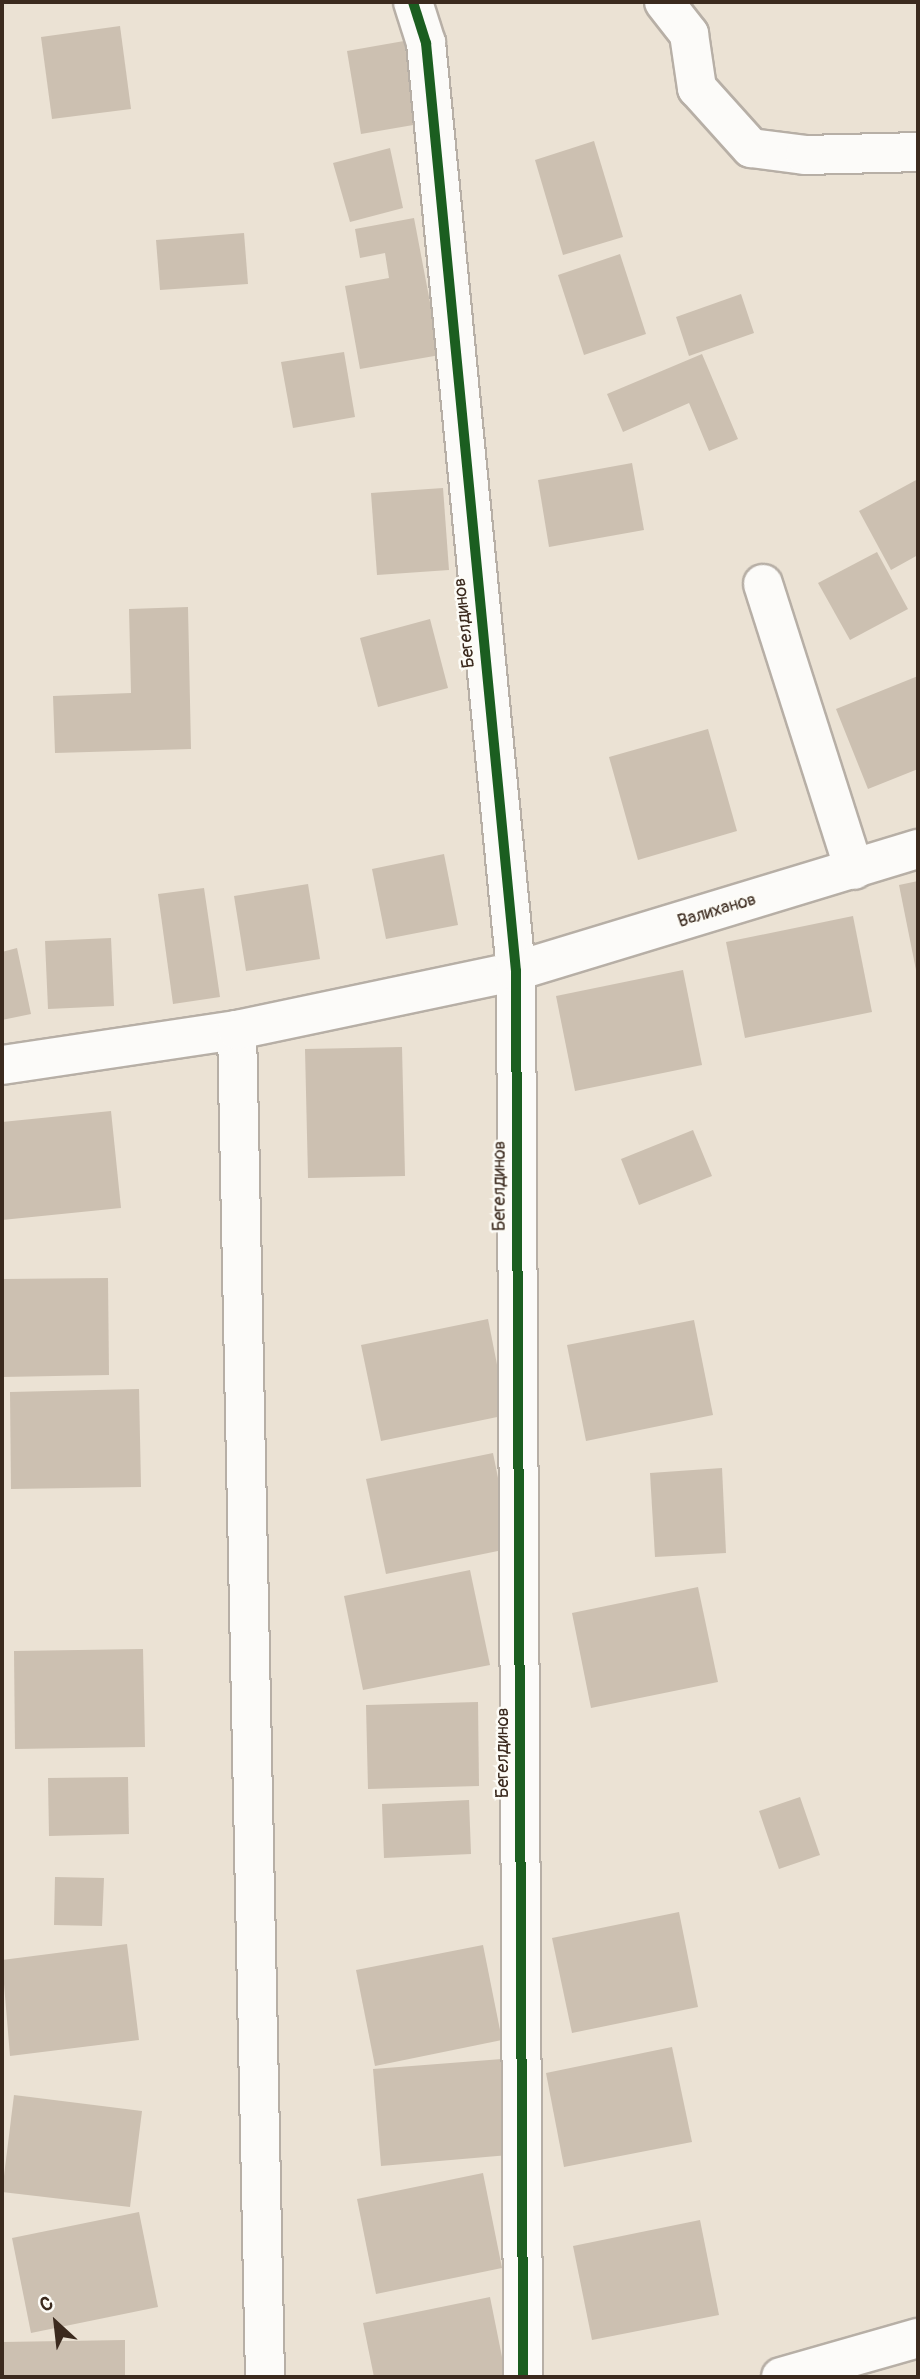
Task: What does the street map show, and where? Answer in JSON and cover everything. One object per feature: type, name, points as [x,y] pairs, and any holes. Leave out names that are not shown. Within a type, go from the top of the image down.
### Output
[{"type":"street","name":"Бегелдинов","points":[[413,2],[426,43],[516,971],[523,2377]]},
{"type":"street","points":[[664,2],[689,34],[697,88],[751,148],[805,155],[918,152]]},
{"type":"street","points":[[763,584],[854,870]]},
{"type":"street","name":"Валиханов","points":[[2,1065],[237,1030],[516,971],[918,849]]},
{"type":"street","points":[[237,1030],[265,2377]]},
{"type":"street","points":[[781,2377],[918,2338]]},
{"type":"building","points":[[120,26],[131,109],[52,119],[41,37]]},
{"type":"building","points":[[404,41],[419,124],[361,134],[347,51]]},
{"type":"building","points":[[594,141],[623,237],[563,255],[535,160]]},
{"type":"building","points":[[390,148],[403,208],[350,222],[333,163]]},
{"type":"building","points":[[414,218],[440,355],[360,369],[345,286],[389,278],[385,253],[360,258],[355,229]]},
{"type":"building","points":[[244,233],[248,284],[160,290],[156,240]]},
{"type":"building","points":[[620,254],[646,334],[584,355],[558,275]]},
{"type":"building","points":[[741,294],[754,333],[689,356],[676,317]]},
{"type":"building","points":[[344,352],[355,417],[293,428],[281,362]]},
{"type":"building","points":[[702,354],[738,439],[709,451],[689,403],[623,432],[607,394]]},
{"type":"building","points":[[632,463],[644,530],[549,547],[538,480]]},
{"type":"building","points":[[918,479],[918,555],[891,570],[859,511]]},
{"type":"building","points":[[443,488],[449,570],[377,575],[371,493]]},
{"type":"building","points":[[877,552],[908,609],[850,640],[818,583]]},
{"type":"building","points":[[188,607],[191,749],[55,753],[53,696],[131,693],[129,609]]},
{"type":"building","points":[[430,619],[448,688],[378,707],[360,638]]},
{"type":"building","points":[[918,676],[918,769],[868,789],[836,709]]},
{"type":"building","points":[[708,729],[737,831],[638,860],[609,757]]},
{"type":"building","points":[[444,854],[458,925],[386,939],[372,869]]},
{"type":"building","points":[[918,881],[918,975],[917,975],[899,885]]},
{"type":"building","points":[[308,884],[320,959],[246,971],[234,896]]},
{"type":"building","points":[[204,888],[220,997],[173,1004],[158,894]]},
{"type":"building","points":[[853,916],[872,1012],[745,1038],[726,942]]},
{"type":"building","points":[[111,938],[114,1006],[48,1009],[45,941]]},
{"type":"building","points":[[17,948],[31,1014],[2,1020],[2,952]]},
{"type":"building","points":[[683,970],[702,1065],[575,1091],[556,996]]},
{"type":"building","points":[[402,1047],[405,1176],[308,1178],[305,1049]]},
{"type":"building","points":[[111,1111],[121,1208],[2,1220],[2,1122]]},
{"type":"building","points":[[693,1130],[712,1176],[639,1205],[621,1159]]},
{"type":"building","points":[[108,1278],[109,1375],[2,1377],[2,1279]]},
{"type":"building","points":[[488,1319],[507,1415],[381,1441],[361,1345]]},
{"type":"building","points":[[694,1320],[713,1415],[586,1441],[567,1345]]},
{"type":"building","points":[[139,1389],[141,1487],[11,1489],[10,1392]]},
{"type":"building","points":[[493,1453],[512,1548],[386,1574],[366,1479]]},
{"type":"building","points":[[722,1468],[726,1553],[655,1557],[650,1473]]},
{"type":"building","points":[[470,1570],[490,1665],[363,1690],[344,1596]]},
{"type":"building","points":[[698,1587],[718,1682],[591,1708],[572,1613]]},
{"type":"building","points":[[143,1649],[145,1747],[15,1749],[14,1651]]},
{"type":"building","points":[[478,1702],[479,1786],[368,1789],[366,1705]]},
{"type":"building","points":[[128,1777],[129,1834],[49,1836],[48,1778]]},
{"type":"building","points":[[800,1797],[820,1855],[779,1869],[759,1811]]},
{"type":"building","points":[[469,1800],[471,1854],[384,1858],[382,1804]]},
{"type":"building","points":[[55,1877],[104,1878],[102,1926],[54,1925]]},
{"type":"building","points":[[679,1912],[698,2007],[572,2033],[552,1938]]},
{"type":"building","points":[[127,1944],[139,2040],[10,2056],[2,1960]]},
{"type":"building","points":[[483,1945],[502,2040],[375,2066],[356,1970]]},
{"type":"building","points":[[672,2047],[692,2142],[564,2167],[546,2073]]},
{"type":"building","points":[[502,2059],[509,2155],[381,2166],[373,2069]]},
{"type":"building","points":[[14,2095],[142,2111],[130,2207],[2,2192]]},
{"type":"building","points":[[483,2173],[502,2268],[376,2294],[357,2199]]},
{"type":"building","points":[[139,2212],[158,2307],[31,2333],[12,2238]]},
{"type":"building","points":[[700,2220],[719,2315],[592,2340],[573,2246]]},
{"type":"building","points":[[490,2297],[506,2377],[374,2377],[363,2323]]},
{"type":"building","points":[[125,2340],[125,2377],[2,2377],[2,2342]]},
{"type":"cycle path","points":[[413,2],[426,43],[516,971],[523,2377]]}]
